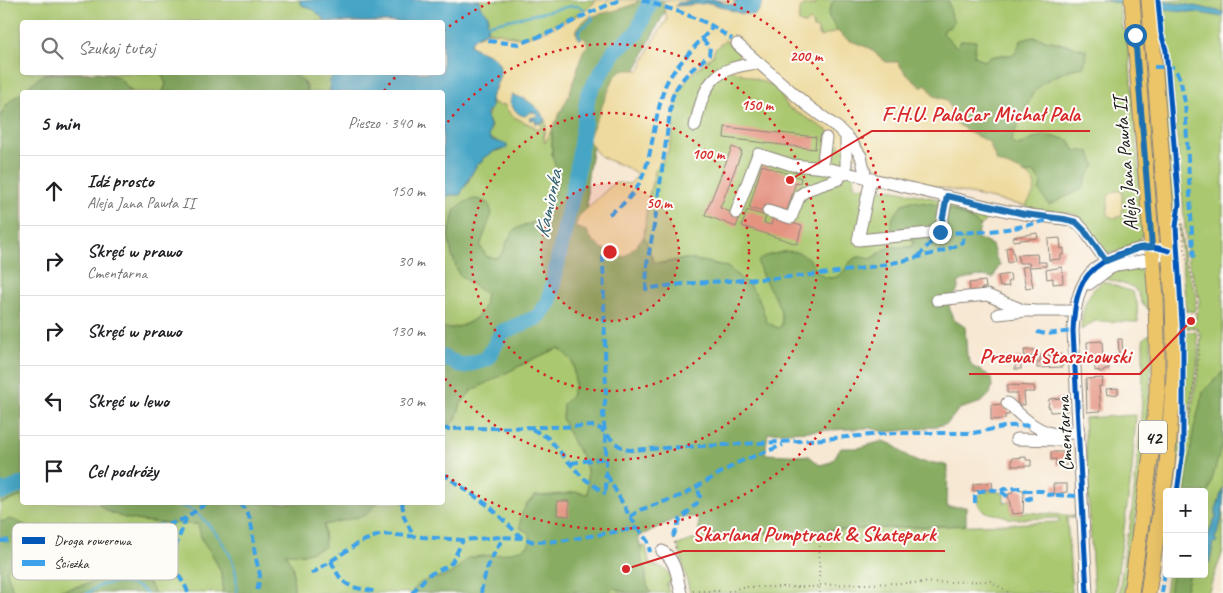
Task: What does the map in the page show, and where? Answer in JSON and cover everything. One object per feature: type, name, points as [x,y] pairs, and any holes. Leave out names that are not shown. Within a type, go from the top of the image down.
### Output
[{"type":"main road","name":"Aleja Jana Pawła II","points":[[1131,593],[1153,440],[1157,393],[1156,299],[1132,0]]},
{"type":"main road","name":"Aleja Jana Pawła II","points":[[1148,593],[1167,465],[1174,375],[1173,300],[1149,0]]},
{"type":"street","points":[[737,44],[808,106],[846,136],[861,156],[868,179],[858,240],[940,232],[947,196]]},
{"type":"street","points":[[695,126],[700,103],[708,84],[725,70],[740,65],[759,63]]},
{"type":"street","points":[[768,211],[791,218],[800,195],[809,189],[839,179],[843,173],[846,136]]},
{"type":"street","points":[[822,168],[826,138]]},
{"type":"street","points":[[736,213],[758,149],[792,165],[822,168],[1024,214],[1076,222],[1084,230],[1107,265]]},
{"type":"street","name":"Cmentarna","points":[[1087,593],[1073,331],[1075,310],[1078,298],[1107,265],[1139,248],[1152,253]]},
{"type":"street","name":"Cmentarna","points":[[1107,265],[1136,263],[1152,253],[1169,251]]},
{"type":"street","points":[[1136,263],[1154,278]]},
{"type":"street","points":[[937,300],[987,295],[1023,310],[1034,311]]},
{"type":"street","points":[[998,314],[1075,310]]},
{"type":"street","points":[[1007,404],[1041,430],[1056,434],[1079,434]]},
{"type":"street","points":[[1016,439],[1061,440],[1079,434]]},
{"type":"street","points":[[662,551],[673,562],[681,593]]},
{"type":"path","points":[[1179,204],[1186,256],[1199,299],[1195,317]]},
{"type":"path","points":[[1183,439],[1186,432],[1197,370],[1200,336],[1196,328]]},
{"type":"path","points":[[820,536],[820,593]]},
{"type":"path","points":[[693,591],[732,591],[740,587],[816,587],[990,581],[1010,593]]},
{"type":"green space","points":[[0,0],[299,0],[302,5],[314,10],[325,20],[20,20],[20,75],[43,75],[24,90],[20,90],[20,93],[8,103],[0,117]]},
{"type":"green space","points":[[479,0],[597,0],[583,12],[523,38],[487,31],[488,15],[480,6]]},
{"type":"green space","points":[[638,0],[671,0],[641,60],[593,144],[587,182],[588,231],[634,248],[644,236],[654,263],[686,259],[727,267],[749,285],[758,296],[767,322],[778,328],[782,325],[781,311],[763,277],[758,262],[767,256],[783,252],[797,252],[810,260],[820,275],[832,278],[837,277],[854,259],[859,257],[871,259],[888,247],[911,247],[914,242],[910,236],[891,228],[893,217],[903,204],[912,201],[940,205],[977,223],[980,227],[977,238],[992,245],[1000,264],[993,278],[984,276],[959,282],[958,289],[949,306],[953,319],[965,327],[967,356],[973,367],[991,378],[990,394],[982,402],[959,409],[947,424],[921,429],[886,432],[870,428],[768,433],[765,454],[809,456],[820,465],[831,462],[841,448],[858,448],[883,441],[894,445],[915,461],[948,466],[947,507],[966,507],[966,525],[707,535],[699,531],[698,517],[679,517],[638,537],[642,550],[641,558],[645,567],[648,588],[651,593],[627,593],[614,588],[607,593],[578,593],[575,591],[571,593],[413,593],[419,584],[450,574],[468,558],[506,553],[528,546],[531,540],[529,533],[520,528],[521,518],[525,507],[535,496],[551,496],[576,492],[588,494],[587,469],[562,419],[563,404],[571,396],[575,384],[573,362],[559,348],[533,359],[471,391],[461,404],[455,421],[445,428],[445,328],[454,328],[472,321],[481,312],[486,294],[459,275],[448,235],[455,209],[471,200],[484,201],[489,204],[492,213],[480,246],[487,257],[497,258],[514,231],[534,222],[541,216],[550,201],[559,179],[552,155],[552,130],[570,92],[583,51],[576,31],[583,22],[592,16],[636,3]]},
{"type":"green space","points":[[816,0],[835,0],[828,15],[837,31],[821,37],[818,31],[813,28],[813,24],[799,22],[800,10],[807,5],[816,5]]},
{"type":"green space","points":[[835,0],[948,0],[954,22],[943,33],[956,47],[962,40],[976,41],[974,56],[984,61],[994,56],[1012,55],[1022,39],[1034,37],[1087,50],[1084,66],[1066,71],[1044,82],[1033,93],[1010,142],[1018,146],[1043,135],[1069,140],[1074,150],[1090,152],[1095,166],[1087,177],[1082,189],[1049,205],[1039,191],[1041,184],[1035,173],[1022,173],[997,162],[989,142],[972,134],[956,123],[947,100],[934,96],[926,84],[921,87],[908,76],[898,62],[886,62],[869,48],[848,40],[837,31],[828,15]]},
{"type":"green space","points":[[926,0],[1101,0],[1119,3],[1122,28],[1127,32],[1144,224],[1143,234],[1137,242],[1117,252],[1103,252],[1083,219],[1074,214],[1034,209],[1025,206],[1034,192],[1031,177],[1022,173],[1035,173],[1042,184],[1082,189],[1087,177],[1095,166],[1074,150],[1069,140],[1043,135],[1018,146],[1010,142],[1033,93],[1044,82],[1066,71],[1084,66],[1087,50],[1034,37],[1022,39],[1012,55],[994,56],[984,61],[956,47],[943,33],[945,29]],"holes":[[[1115,191],[1122,192],[1121,216],[1118,216],[1107,208],[1111,195]]]},
{"type":"green space","points":[[1138,0],[1142,0],[1161,235],[1159,236],[1157,235]]},
{"type":"green space","points":[[1161,0],[1223,0],[1223,551],[1208,593],[1165,593],[1167,578],[1208,578],[1208,488],[1181,488],[1186,439],[1198,375],[1201,336],[1196,327],[1186,328],[1186,316],[1195,319],[1200,299],[1188,262],[1170,58],[1164,35]]},
{"type":"green space","points":[[725,40],[739,54],[737,59],[732,61],[732,70],[777,89],[788,107],[827,130],[837,140],[841,147],[850,155],[854,164],[854,186],[895,190],[989,210],[990,215],[980,227],[967,217],[951,209],[912,201],[910,236],[914,242],[911,247],[888,247],[871,259],[859,257],[852,260],[844,272],[835,278],[826,278],[818,274],[812,263],[776,255],[763,258],[758,262],[759,268],[781,311],[782,325],[778,328],[767,323],[743,283],[727,267],[685,259],[654,263],[644,236],[647,205],[656,168],[667,154],[678,93],[689,76],[713,56],[715,49]]},
{"type":"green space","points":[[1165,70],[1177,202],[1173,223],[1161,72]]},
{"type":"green space","points":[[43,75],[110,75],[118,77],[130,90],[24,90]]},
{"type":"green space","points":[[108,75],[162,75],[166,84],[164,90],[130,90],[118,77]]},
{"type":"green space","points":[[162,75],[295,75],[304,83],[306,90],[164,90],[166,84]]},
{"type":"green space","points":[[294,75],[332,75],[333,78],[330,80],[330,90],[307,90],[307,85]]},
{"type":"green space","points":[[20,93],[20,497],[0,504],[0,117],[8,103]]},
{"type":"green space","points":[[491,101],[504,104],[514,117],[540,130],[541,123],[545,121],[544,139],[545,142],[552,130],[552,155],[559,179],[550,201],[541,216],[534,222],[514,231],[497,258],[487,257],[480,246],[491,213],[448,235],[459,275],[486,293],[484,306],[473,320],[455,328],[445,328],[445,199],[466,186],[477,164],[482,162],[483,158],[495,151],[503,150],[497,140],[491,140],[489,136],[491,126],[487,117]]},
{"type":"green space","points":[[1180,224],[1185,264],[1197,296],[1194,312],[1186,310]]},
{"type":"green space","points":[[1123,269],[1140,270],[1143,274],[1148,288],[1149,309],[1143,305],[1133,287],[1107,279],[1105,276]]},
{"type":"green space","points":[[1102,281],[1132,292],[1137,302],[1138,322],[1095,321],[1081,330],[1088,297]]},
{"type":"green space","points":[[1195,330],[1198,350],[1197,364],[1185,428],[1186,332],[1194,332]]},
{"type":"green space","points":[[1151,335],[1151,368],[1143,464],[1125,593],[1119,593],[1127,534],[1129,534],[1137,462],[1141,414],[1143,342],[1144,338]]},
{"type":"green space","points":[[559,347],[573,362],[575,384],[571,396],[563,404],[575,446],[582,456],[587,469],[588,494],[535,496],[525,505],[531,540],[529,546],[491,556],[468,558],[458,569],[448,575],[435,578],[413,590],[413,593],[294,593],[293,567],[284,553],[304,554],[324,525],[366,515],[376,505],[445,505],[445,428],[455,421],[461,404],[471,391]]},
{"type":"green space","points":[[1180,370],[1180,451],[1175,488],[1169,488]]},
{"type":"green space","points":[[1223,371],[1223,441],[1208,495],[1208,488],[1186,488],[1193,432],[1203,392]]},
{"type":"green space","points":[[1164,398],[1163,445],[1141,593],[1136,593]]},
{"type":"green space","points":[[1136,415],[1132,471],[1115,593],[1094,593],[1084,418]]},
{"type":"green space","points":[[983,491],[996,491],[1004,494],[1004,503],[1010,502],[1012,514],[1023,512],[1076,516],[1067,518],[1072,593],[690,593],[678,545],[707,535],[1059,522],[1059,518],[1010,519],[1005,516],[985,512],[978,504],[977,497]]},
{"type":"green space","points":[[20,497],[20,505],[100,505],[106,510],[131,519],[160,523],[12,523],[12,547],[2,521],[0,522],[0,504]]},
{"type":"green space","points":[[100,505],[376,505],[366,515],[324,525],[325,547],[304,554],[285,553],[293,567],[294,593],[222,593],[223,582],[220,570],[202,540],[198,524],[160,523],[131,519],[106,510]]},
{"type":"green space","points":[[11,519],[20,523],[12,523],[12,557],[7,571],[13,591],[42,592],[61,590],[98,580],[145,580],[155,593],[0,593],[0,522]]},
{"type":"green space","points":[[178,523],[198,524],[202,540],[220,570],[223,582],[222,593],[155,593],[147,580],[178,580]]},
{"type":"green space","points":[[646,546],[650,565],[664,569],[672,577],[673,581],[667,584],[669,593],[520,593],[640,547]]},
{"type":"green space","points":[[12,557],[12,580],[96,580],[54,592],[13,591],[7,571]]},
{"type":"green space","points":[[1171,578],[1189,578],[1185,593],[1169,593]]},
{"type":"sand","points":[[597,0],[638,0],[636,3],[625,7],[591,17],[578,27],[576,32],[579,40],[584,37],[588,45],[583,51],[569,95],[545,143],[546,122],[539,110],[524,98],[531,112],[538,113],[535,120],[536,124],[541,123],[540,130],[510,114],[504,104],[500,106],[491,101],[491,95],[497,87],[486,53],[470,45],[475,37],[487,33],[493,32],[520,38],[544,31],[573,18]]},
{"type":"sand","points":[[663,0],[816,0],[816,5],[807,5],[800,10],[799,22],[804,24],[811,21],[813,28],[818,29],[818,35],[821,37],[837,31],[848,40],[869,48],[886,62],[898,62],[908,76],[921,87],[926,84],[934,96],[947,100],[956,123],[972,134],[989,142],[997,162],[1023,172],[1033,180],[1035,186],[1033,194],[1025,206],[892,176],[870,161],[850,155],[827,130],[788,107],[777,89],[732,70],[727,65],[737,59],[739,54],[725,40],[715,49],[713,55],[689,76],[678,93],[673,133],[667,154],[656,168],[651,186],[644,236],[624,257],[602,248],[590,237],[587,231],[575,227],[579,216],[614,183],[630,184],[638,175],[629,168],[599,155],[588,139],[614,78],[621,70],[640,70],[654,39],[667,20]]},
{"type":"sand","points":[[1115,191],[1122,191],[1122,216],[1113,218],[1108,215],[1108,196]]},
{"type":"water","points":[[299,0],[479,0],[480,6],[488,15],[487,31],[475,38],[470,45],[494,58],[499,65],[500,74],[491,96],[491,108],[487,116],[491,140],[507,144],[507,148],[495,151],[483,158],[482,162],[477,164],[460,195],[449,195],[445,199],[445,90],[330,90],[329,82],[332,78],[331,75],[445,75],[445,20],[325,20],[314,10],[302,5]]},
{"type":"water","points":[[715,0],[731,5],[736,3],[733,0],[764,0],[758,12],[754,15],[739,13],[711,3],[675,6],[678,3]]},
{"type":"water","points":[[1101,0],[1151,0],[1189,5],[1223,12],[1223,17],[1163,10]]},
{"type":"water","points":[[512,95],[532,104],[545,121],[537,124],[535,120],[531,120],[530,118],[538,116],[535,112],[530,112],[525,116],[518,113],[510,102]]},
{"type":"water","points":[[1223,488],[1221,521],[1215,538],[1217,542],[1214,543],[1208,564],[1208,535],[1216,517],[1216,509]]},
{"type":"building","points":[[725,127],[816,137],[815,149],[724,138]]},
{"type":"building","points":[[732,147],[742,151],[720,208],[740,216],[736,227],[705,215]]},
{"type":"building","points":[[762,165],[801,178],[800,183],[796,182],[787,211],[769,205],[767,213],[749,208]]},
{"type":"building","points":[[747,210],[766,216],[764,223],[771,225],[773,218],[802,226],[797,244],[742,226]]},
{"type":"building","points":[[1037,233],[1038,238],[1013,241],[1013,237]]},
{"type":"building","points":[[1060,238],[1061,249],[1064,248],[1064,254],[1061,255],[1061,259],[1049,260],[1048,239]]},
{"type":"building","points":[[1012,247],[1015,261],[1008,263],[1006,248]]},
{"type":"building","points":[[1037,254],[1038,262],[1046,262],[1046,266],[1030,267],[1029,263],[1019,263],[1018,255]]},
{"type":"building","points":[[1029,266],[1033,287],[1026,288],[1022,267]]},
{"type":"building","points":[[1062,267],[1063,283],[1053,284],[1053,278],[1047,279],[1046,270]]},
{"type":"building","points":[[1010,274],[1011,281],[1008,281],[1009,286],[1000,287],[998,276]]},
{"type":"building","points":[[985,281],[986,288],[970,291],[969,283]]},
{"type":"building","points":[[1118,339],[1122,339],[1123,359],[1115,359],[1115,354],[1119,353]]},
{"type":"building","points":[[1102,341],[1103,361],[1088,362],[1087,342]]},
{"type":"building","points":[[1024,350],[1035,350],[1035,357],[1025,358]]},
{"type":"building","points":[[1062,355],[1062,359],[1064,359],[1062,367],[1037,368],[1040,356]]},
{"type":"building","points":[[1015,357],[1021,357],[1021,369],[1015,369]]},
{"type":"building","points":[[1108,362],[1109,370],[1104,370],[1104,372],[1095,371],[1095,363]]},
{"type":"building","points":[[1103,378],[1102,386],[1099,386],[1101,411],[1087,412],[1086,379]]},
{"type":"building","points":[[1007,385],[1034,386],[1035,392],[1024,392],[1025,405],[1018,405],[1017,393],[1007,393]]},
{"type":"building","points":[[1118,388],[1118,394],[1107,395],[1106,389]]},
{"type":"building","points":[[1066,398],[1067,411],[1050,412],[1050,407],[1048,407],[1049,399]]},
{"type":"building","points":[[1004,404],[1005,410],[1009,410],[1009,415],[1005,415],[1005,419],[991,420],[991,405]]},
{"type":"building","points":[[1051,452],[1069,453],[1067,465],[1056,465],[1056,459],[1051,460]]},
{"type":"building","points":[[1026,457],[1026,460],[1031,460],[1031,466],[1012,466],[1012,458]]},
{"type":"building","points":[[992,482],[993,489],[973,491],[973,484]]},
{"type":"building","points":[[1053,484],[1067,484],[1067,492],[1054,494]]},
{"type":"building","points":[[1014,489],[1024,490],[1023,513],[1012,514],[1008,494],[1011,494]]},
{"type":"building","points":[[557,501],[569,501],[569,516],[557,515]]},
{"type":"waterway","name":"Kamionka","points":[[445,358],[463,366],[487,359],[502,332],[538,317],[549,302],[577,172],[588,94],[615,50],[636,34],[651,0]]},
{"type":"waterway","points":[[486,25],[571,6],[579,6],[585,10]]},
{"type":"waterway","points":[[580,38],[578,31],[592,20],[591,16]]},
{"type":"waterway","name":"Kamionka","points":[[0,490],[4,492],[20,485]]},
{"type":"waterway","points":[[179,505],[193,510]]},
{"type":"waterway","points":[[196,513],[208,524],[225,546],[236,572],[236,593]]},
{"type":"waterway","points":[[87,593],[102,585],[113,583],[132,585],[146,593]]},
{"type":"marked path","points":[[488,41],[519,44],[556,30],[620,0]]},
{"type":"marked path","points":[[642,0],[680,12],[709,24],[732,39]]},
{"type":"marked path","points":[[609,214],[623,204],[634,192],[641,179],[667,82],[682,61],[713,26]]},
{"type":"marked path","points":[[702,39],[710,47],[709,55],[683,79],[672,98],[647,264],[646,289],[695,283],[805,276],[866,268],[935,253],[963,242],[964,233]]},
{"type":"marked path","points":[[1154,67],[1172,67],[1175,70],[1180,79],[1185,102],[1194,261]]},
{"type":"marked path","points":[[918,257],[940,232],[997,230],[1026,226],[1053,218]]},
{"type":"marked path","points":[[603,255],[606,396],[603,414],[606,444],[606,494]]},
{"type":"marked path","points":[[1037,332],[1046,334],[1073,331]]},
{"type":"marked path","points":[[445,429],[595,426],[618,445],[629,450],[798,441],[895,433],[973,433],[1009,426],[1032,425]]},
{"type":"marked path","points":[[532,429],[547,437],[582,477],[606,494]]},
{"type":"marked path","points":[[630,517],[640,510],[683,495],[739,462],[783,445]]},
{"type":"marked path","points":[[571,463],[606,458]]},
{"type":"marked path","points":[[445,475],[489,506],[522,538],[534,542],[560,541],[638,528]]},
{"type":"marked path","points":[[607,475],[630,517],[648,542],[650,552]]},
{"type":"marked path","points":[[673,537],[680,520],[697,503],[700,496],[697,487]]},
{"type":"marked path","points":[[1001,491],[1004,489],[1021,488],[1026,491],[1042,491],[1048,495],[1056,494]]},
{"type":"marked path","points":[[975,503],[975,494],[983,491],[997,491],[1008,497]]},
{"type":"marked path","points":[[1025,499],[1030,499],[1029,491]]},
{"type":"marked path","points":[[1056,495],[1077,496]]},
{"type":"marked path","points":[[173,523],[184,519],[204,505]]},
{"type":"marked path","points":[[242,505],[249,516],[252,528],[255,555],[260,575],[257,593]]},
{"type":"marked path","points":[[402,505],[404,517],[414,537]]},
{"type":"marked path","points":[[178,541],[186,518]]},
{"type":"marked path","points":[[311,574],[360,542],[382,534],[463,540],[501,537],[522,538]]},
{"type":"marked path","points":[[481,593],[486,572],[502,540],[501,537]]},
{"type":"marked path","points":[[0,541],[12,540]]},
{"type":"marked path","points":[[412,593],[428,575],[448,566],[452,562],[463,540]]},
{"type":"marked path","points":[[331,561],[338,575],[347,584],[376,593]]},
{"type":"marked path","points":[[178,574],[188,593]]},
{"type":"marked path","points":[[1162,593],[1164,578]]},
{"type":"cycle path","points":[[1158,0],[1161,33],[1166,50],[1179,204],[1176,227],[1183,339],[1183,451],[1178,488]]},
{"type":"cycle path","points":[[1087,593],[1073,331],[1074,312],[1083,282],[1103,262],[1122,253],[1141,248],[1155,247],[1169,251]]},
{"type":"place","name":"F.H.U. PalaCar Michał Pala","points":[[790,180]]},
{"type":"place","name":"Przewał Staszicowski","points":[[1191,321]]},
{"type":"place","name":"Skarland Pumptrack & Skatepark","points":[[626,569]]},
{"type":"route","points":[[940,232],[947,196],[1024,214],[1076,222],[1081,226],[1106,261],[1117,255],[1139,248],[1152,247],[1135,35]]}]
